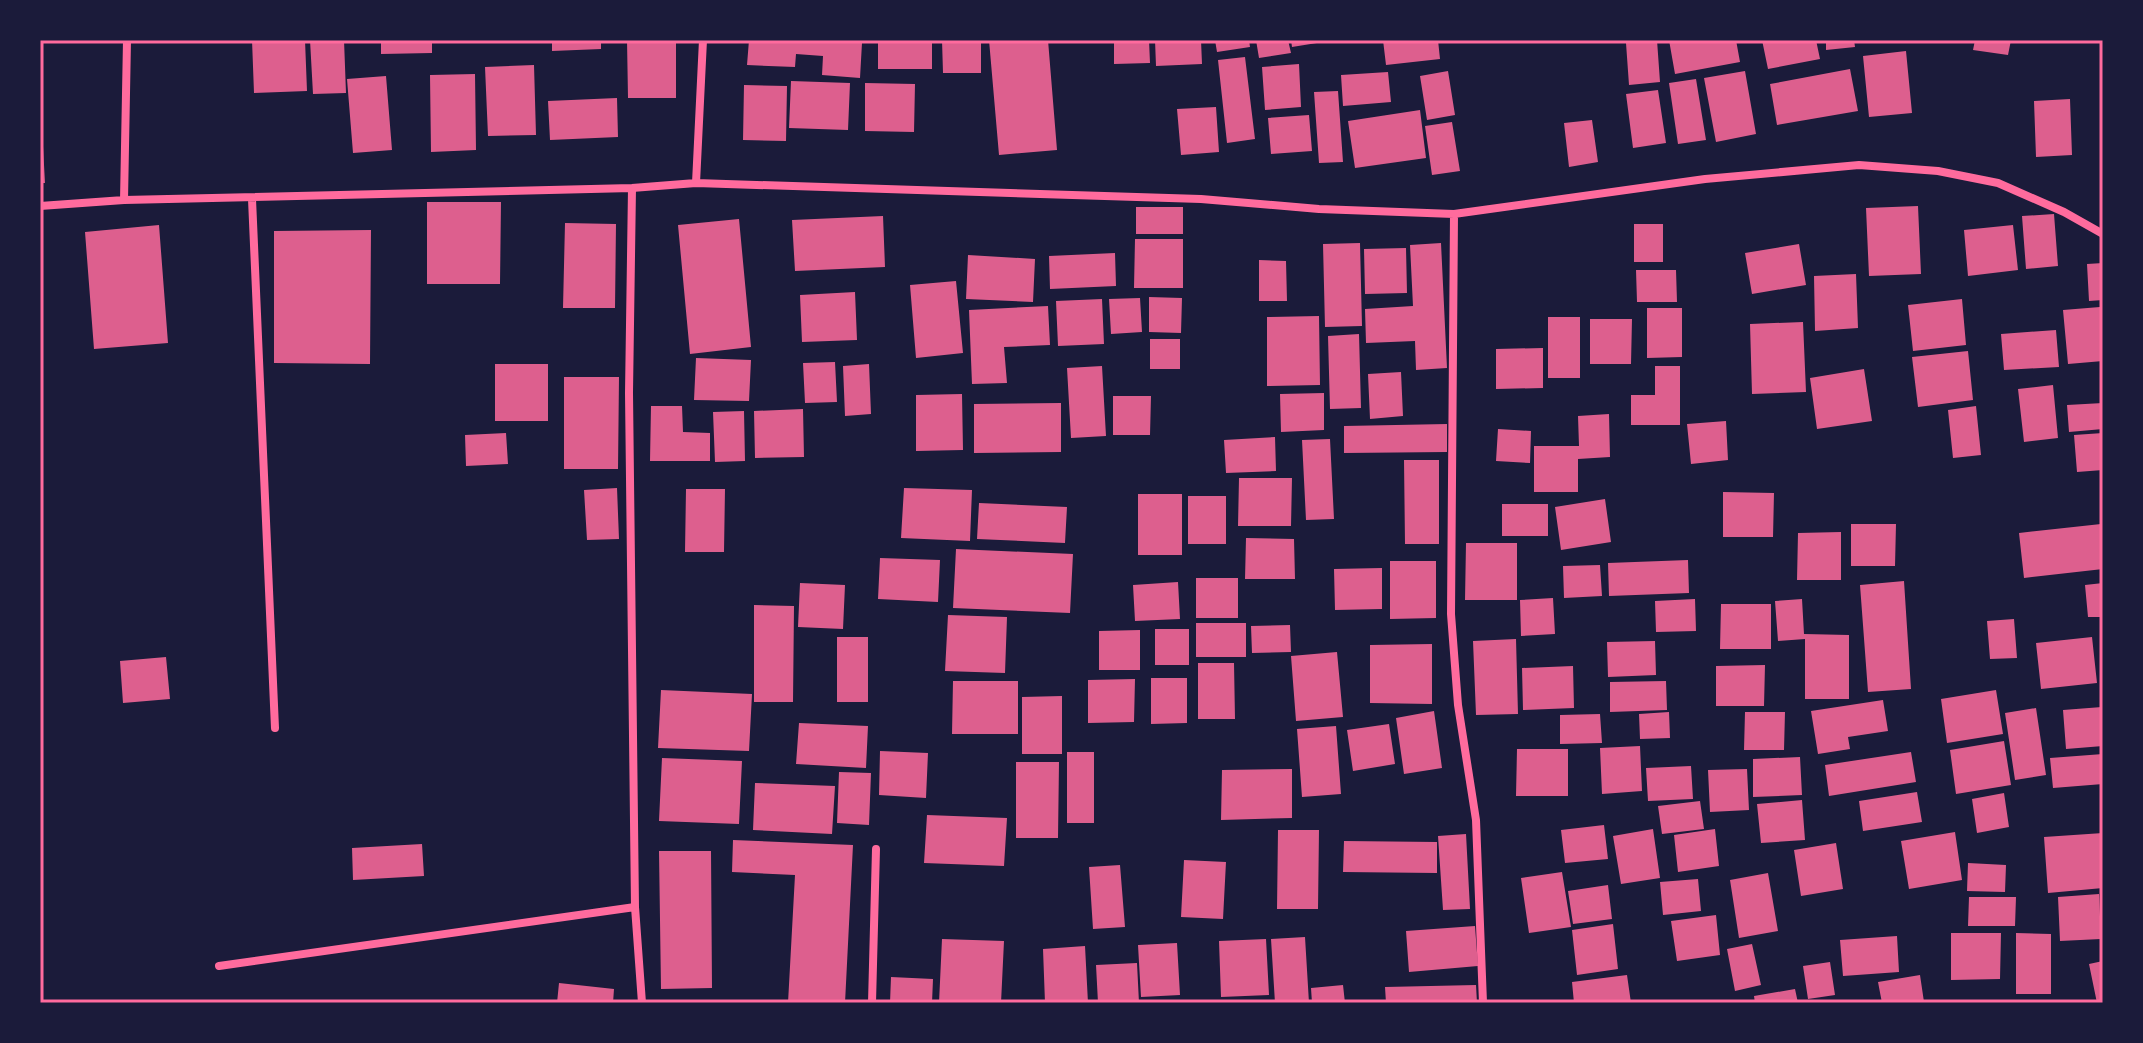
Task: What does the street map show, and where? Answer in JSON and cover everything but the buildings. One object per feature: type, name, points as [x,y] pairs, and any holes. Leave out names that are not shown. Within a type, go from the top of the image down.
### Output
[{"type":"street","points":[[124,200],[127,40]]},
{"type":"street","points":[[696,183],[703,40]]},
{"type":"street","points":[[40,206],[124,200],[632,188],[696,183],[1201,199],[1319,209],[1454,214],[1705,179],[1859,165],[1938,171],[1998,183],[2064,212],[2103,234]]},
{"type":"street","points":[[632,188],[629,393],[635,907],[642,1003]]},
{"type":"street","points":[[252,199],[275,728]]},
{"type":"street","points":[[1454,214],[1451,614],[1458,705],[1476,820],[1483,1003]]},
{"type":"street","points":[[872,1003],[876,849]]},
{"type":"street","points":[[219,966],[635,907]]}]
